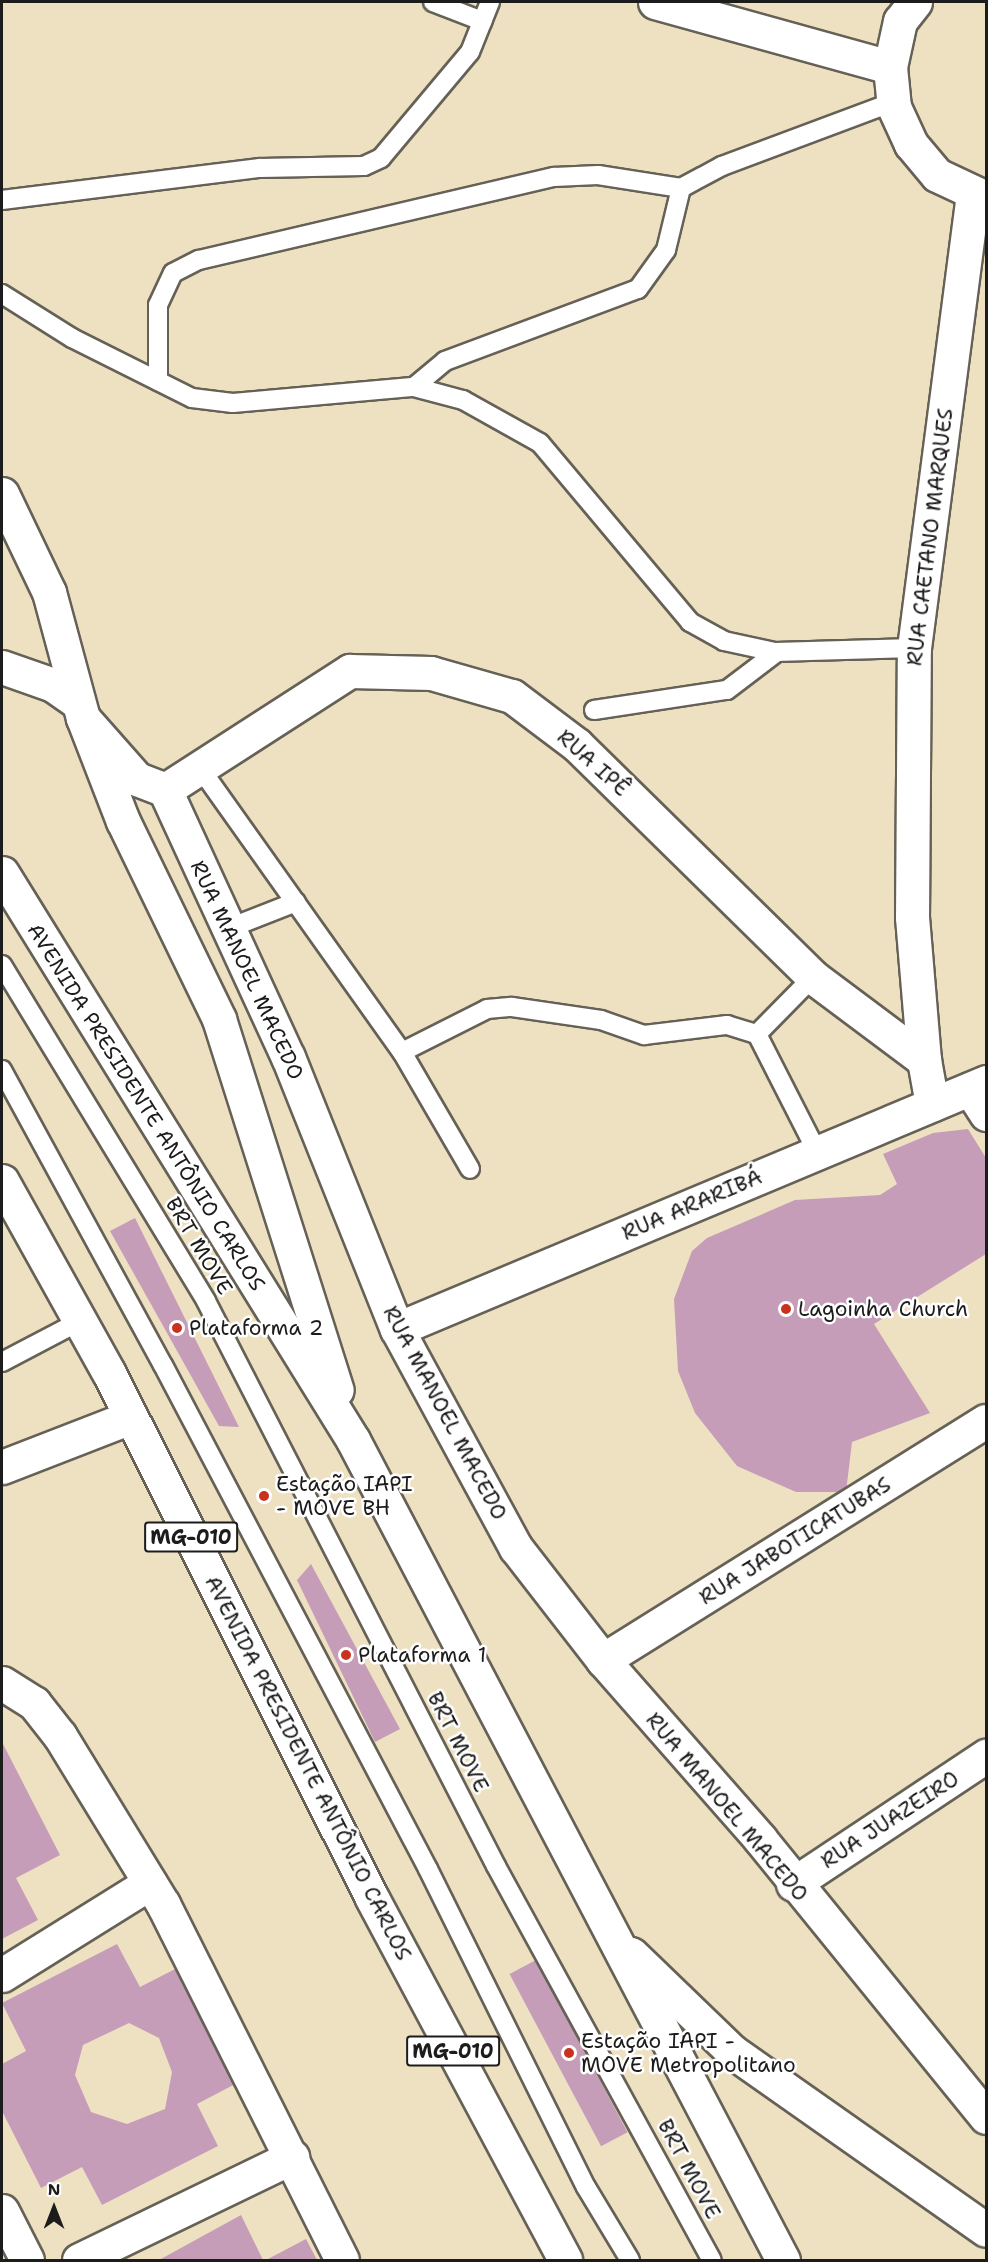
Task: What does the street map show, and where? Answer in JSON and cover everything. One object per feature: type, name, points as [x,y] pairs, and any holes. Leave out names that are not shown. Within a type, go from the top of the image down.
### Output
[{"type":"main road","points":[[655,2],[890,67]]},
{"type":"main road","points":[[915,2],[900,21],[890,67],[893,102],[911,144],[937,175],[980,197]]},
{"type":"main road","name":"RUA CAETANO MARQUES","points":[[924,1060],[912,917],[914,648],[980,197]]},
{"type":"main road","points":[[2,494],[49,592],[80,710],[123,821],[219,1019],[353,1440]]},
{"type":"main road","points":[[2,667],[53,685],[80,710],[137,779],[165,790]]},
{"type":"main road","name":"RUA IPÊ","points":[[165,790],[350,671],[431,673],[512,696],[577,745],[813,977],[924,1060]]},
{"type":"main road","name":"RUA MANOEL MACEDO","points":[[165,790],[288,1056],[397,1329],[516,1548],[603,1660],[760,1839],[792,1884],[987,2117]]},
{"type":"main road","name":"AVENIDA PRESIDENTE ANTÔNIO CARLOS","points":[[2,873],[353,1440],[610,1934],[783,2260]]},
{"type":"main road","points":[[924,1060],[932,1104]]},
{"type":"main road","name":"RUA ARARIBÁ","points":[[397,1329],[932,1104],[981,1095]]},
{"type":"main road","name":"AVENIDA PRESIDENTE ANTÔNIO CARLOS","points":[[2,1181],[131,1417],[534,2204],[566,2260]]},
{"type":"main road","points":[[2,1467],[131,1417]]},
{"type":"main road","name":"RUA JABOTICATUBAS","points":[[603,1660],[987,1421]]},
{"type":"main road","points":[[2,1683],[34,1703],[60,1736],[150,1883],[292,2157],[342,2260]]},
{"type":"main road","name":"RUA JUAZEIRO","points":[[792,1884],[987,1756]]},
{"type":"main road","points":[[2,1975],[150,1883]]},
{"type":"main road","points":[[610,1934],[733,2052],[987,2230]]},
{"type":"main road","points":[[79,2260],[292,2157]]},
{"type":"main road","points":[[534,2204],[550,2260]]},
{"type":"main road","points":[[2,2211],[27,2260]]},
{"type":"lane","points":[[433,2],[482,21]]},
{"type":"lane","points":[[2,200],[260,168],[363,166],[381,158],[470,52],[490,2]]},
{"type":"lane","points":[[158,381],[158,305],[173,273],[199,260],[554,177],[598,175],[681,188],[722,166],[893,102]]},
{"type":"lane","points":[[414,387],[445,362],[638,289],[666,250],[681,188]]},
{"type":"lane","points":[[2,294],[72,338],[192,398],[233,404],[414,387],[463,400],[540,443],[690,622],[724,641],[777,652],[914,648]]},
{"type":"lane","points":[[594,710],[727,690],[777,652]]},
{"type":"lane","points":[[200,768],[402,1052],[470,1169]]},
{"type":"lane","points":[[227,928],[296,902]]},
{"type":"lane","name":"BRT MOVE","points":[[2,964],[206,1300],[496,1866],[712,2260]]},
{"type":"lane","points":[[757,1034],[813,977]]},
{"type":"lane","points":[[402,1052],[487,1010],[512,1007],[601,1020],[644,1035],[727,1024],[757,1034],[817,1152]]},
{"type":"lane","points":[[2,1070],[191,1417],[428,1869],[586,2187],[630,2260]]},
{"type":"lane","points":[[2,1362],[80,1321]]},
{"type":"building","name":"Lagoinha Church","points":[[968,1129],[986,1158],[986,1254],[874,1324],[930,1413],[852,1442],[846,1492],[796,1492],[737,1466],[695,1413],[678,1371],[674,1299],[692,1251],[707,1238],[795,1200],[880,1195],[897,1184],[883,1154],[933,1133]]},
{"type":"building","name":"Plataforma 2","points":[[135,1218],[239,1427],[219,1426],[110,1231]]},
{"type":"building","name":"Plataforma 1","points":[[311,1564],[400,1729],[375,1742],[297,1580]]},
{"type":"building","points":[[2,1742],[60,1855],[16,1878],[38,1920],[2,1939]]},
{"type":"building","points":[[117,1944],[140,1987],[181,1966],[241,2081],[197,2104],[218,2146],[102,2205],[82,2167],[41,2188],[2,2111],[2,2064],[26,2051],[2,2003]],"holes":[[[129,2023],[159,2038],[172,2072],[165,2109],[127,2124],[91,2112],[75,2075],[83,2045]]]},
{"type":"building","name":"Estação IAPI - MOVE Metropolitano","points":[[536,1960],[628,2132],[601,2146],[510,1974]]},
{"type":"building","points":[[241,2215],[263,2260],[159,2260]]},
{"type":"building","points":[[306,2239],[317,2260],[266,2260]]},
{"type":"place","name":"Lagoinha Church","points":[[786,1309]]},
{"type":"place","name":"Plataforma 2","points":[[177,1328]]},
{"type":"place","name":"Estação IAPI - MOVE BH","points":[[264,1496]]},
{"type":"place","name":"Plataforma 1","points":[[346,1655]]},
{"type":"place","name":"Estação IAPI - MOVE Metropolitano","points":[[569,2053]]}]
